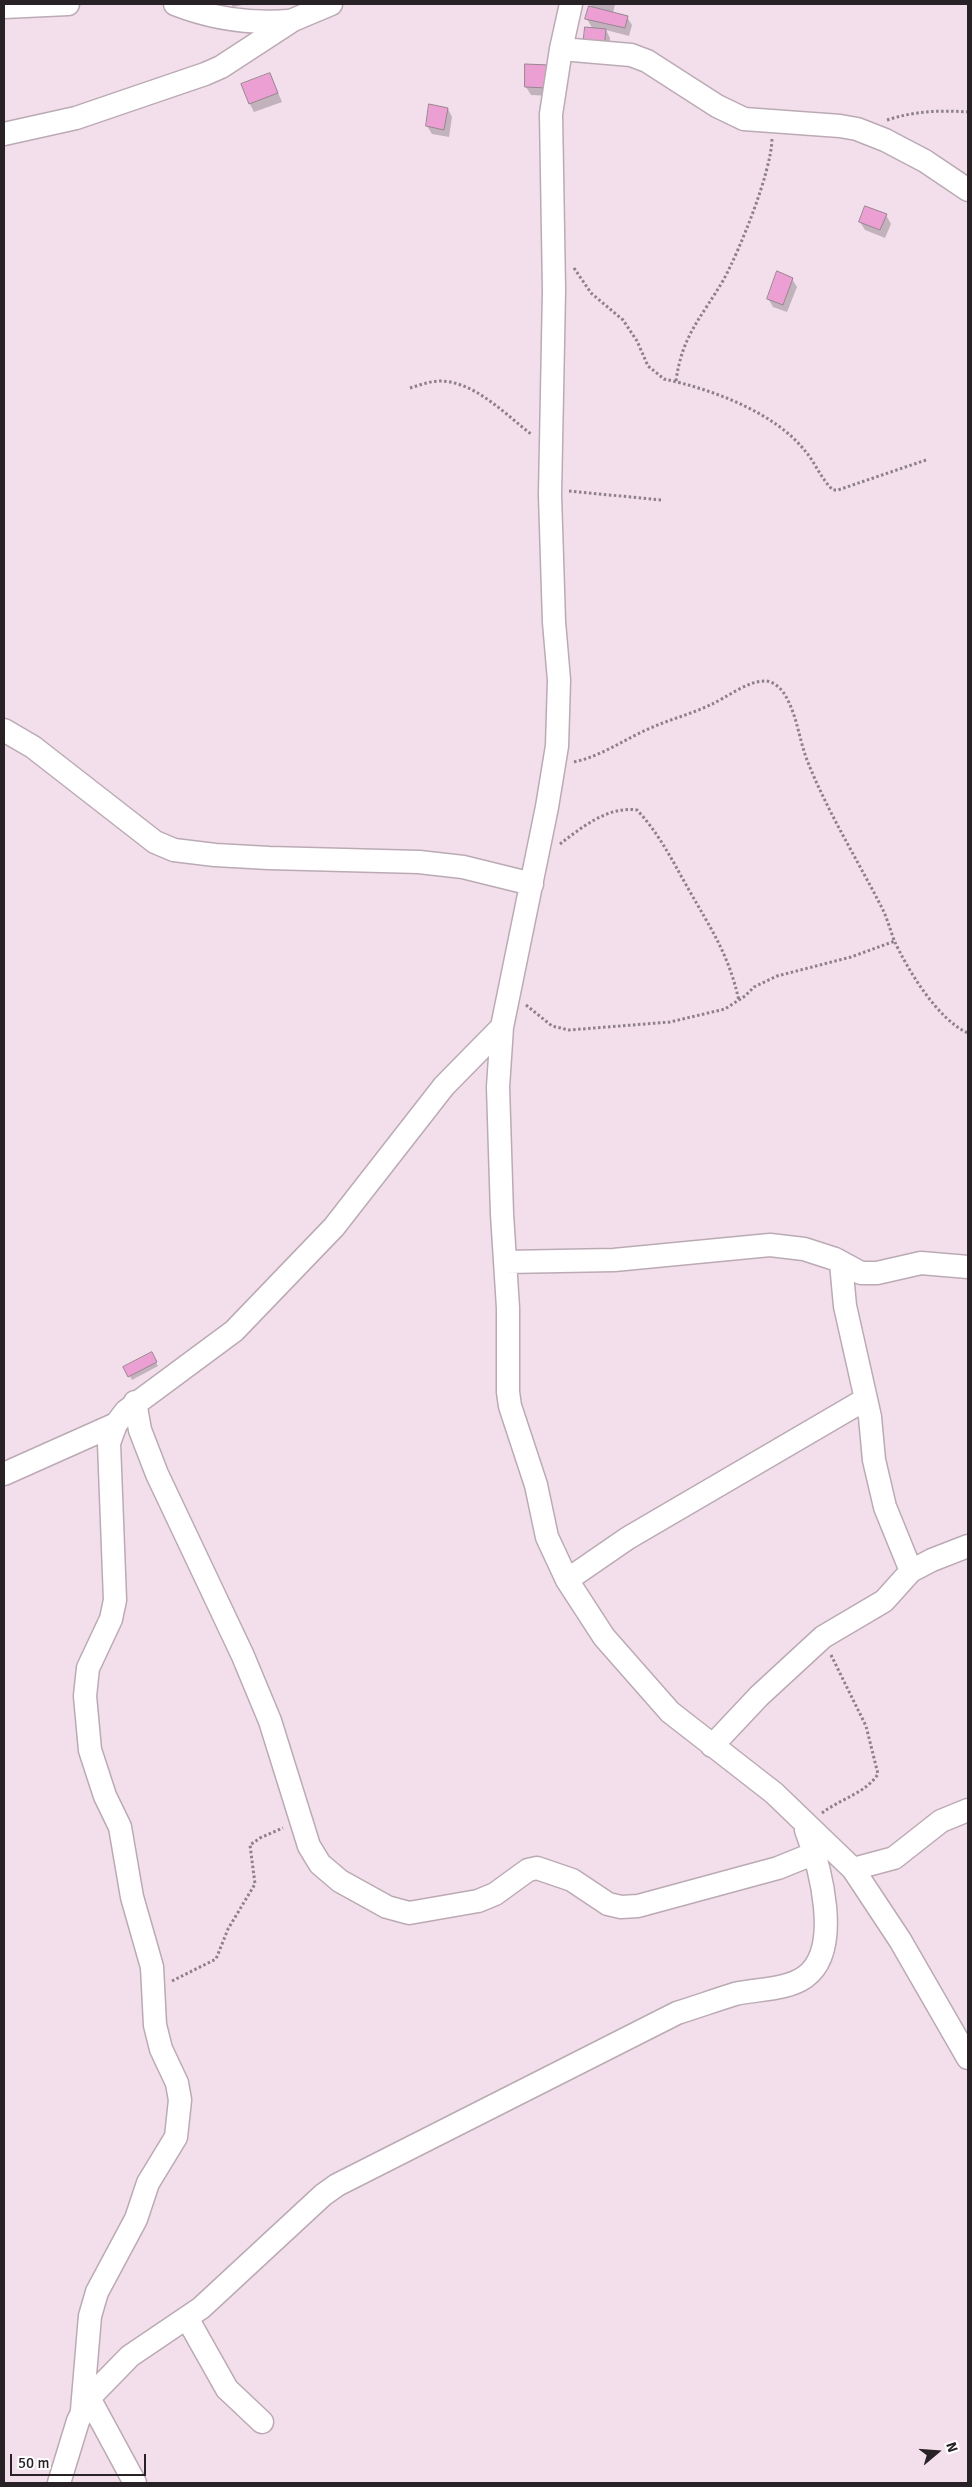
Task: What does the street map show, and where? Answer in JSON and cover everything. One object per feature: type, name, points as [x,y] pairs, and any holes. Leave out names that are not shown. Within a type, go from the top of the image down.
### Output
[{"type":"street","points":[[4,7],[68,4]]},
{"type":"street","points":[[175,4],[230,20],[261,23],[293,20]]},
{"type":"street","points":[[4,134],[76,118],[205,74],[221,67],[293,20],[331,4]]},
{"type":"street","points":[[571,4],[561,49],[551,114],[554,239],[551,489],[554,622],[559,680],[557,746],[532,884],[502,1027],[498,1087],[502,1214],[506,1262],[507,1377],[510,1406],[536,1485],[547,1537],[567,1580],[611,1644],[670,1712],[774,1793],[853,1869],[900,1940],[968,2058]]},
{"type":"street","points":[[561,49],[631,55],[647,61],[738,117],[751,120],[840,126],[857,130],[885,140],[925,161],[968,190]]},
{"type":"street","points":[[4,730],[33,747],[155,842],[174,850],[268,858],[418,862],[463,868],[532,884]]},
{"type":"street","points":[[60,2483],[85,2404],[90,2316],[95,2298],[136,2219],[148,2183],[178,2130],[179,2093],[155,2026],[152,1967],[132,1897],[120,1827],[94,1767],[86,1720],[85,1696],[88,1668],[114,1609],[115,1586],[109,1442],[116,1424],[135,1402],[234,1331],[334,1227],[444,1086],[502,1027]]},
{"type":"street","points":[[506,1262],[614,1260],[770,1245],[804,1249],[841,1262],[861,1273],[877,1273],[921,1262],[968,1267]]},
{"type":"street","points":[[841,1262],[845,1306],[866,1399],[874,1460],[885,1507],[912,1571]]},
{"type":"street","points":[[567,1580],[628,1538],[866,1399]]},
{"type":"street","points":[[135,1402],[140,1430],[157,1474],[243,1656],[270,1722],[287,1770],[300,1822],[309,1846],[320,1864],[340,1881],[387,1907],[409,1913],[478,1901],[495,1894],[528,1870],[537,1868],[572,1880],[608,1904],[621,1907],[638,1906],[778,1868],[815,1853]]},
{"type":"street","points":[[4,1474],[116,1424]]},
{"type":"street","points":[[712,1746],[759,1696],[822,1637],[884,1601],[912,1571],[932,1560],[968,1546]]},
{"type":"street","points":[[853,1869],[894,1858],[941,1821],[968,1810]]},
{"type":"street","points":[[85,2404],[130,2356],[186,2318],[220,2291],[310,2206],[337,2185],[677,2013],[734,1995],[794,1982],[805,1977],[822,1956],[826,1941],[827,1922],[815,1853],[803,1822]]},
{"type":"street","points":[[186,2318],[219,2378],[241,2404],[262,2422]]},
{"type":"street","points":[[85,2404],[135,2483]]},
{"type":"path","points":[[857,130],[908,114],[946,110],[968,112]]},
{"type":"path","points":[[676,381],[680,354],[686,339],[724,278],[765,176],[771,153],[773,121]]},
{"type":"path","points":[[554,239],[591,293],[629,327],[653,372],[664,379],[676,381],[741,404],[768,419],[806,452],[816,469],[833,490],[838,490],[926,460]]},
{"type":"path","points":[[410,388],[440,381],[465,388],[486,398],[551,450]]},
{"type":"path","points":[[551,489],[661,500]]},
{"type":"path","points":[[554,766],[598,755],[646,730],[706,707],[754,682],[765,681],[774,683],[784,694],[790,706],[807,760],[845,842],[883,910],[895,941],[909,967],[936,1006],[951,1022],[968,1033]]},
{"type":"path","points":[[556,847],[598,818],[625,808],[637,810],[668,851],[717,937],[730,967],[739,1001]]},
{"type":"path","points":[[511,982],[522,1001],[552,1026],[569,1030],[670,1022],[715,1012],[739,1001],[754,987],[771,978],[851,957],[895,941]]},
{"type":"path","points":[[803,1822],[865,1788],[878,1774],[866,1726],[822,1637]]},
{"type":"path","points":[[153,1991],[216,1958],[228,1929],[255,1884],[250,1845],[260,1838],[300,1822]]},
{"type":"building","points":[[589,6],[628,16],[625,28],[585,19]]},
{"type":"building","points":[[585,27],[606,29],[604,49],[583,47]]},
{"type":"building","points":[[525,64],[549,65],[548,88],[525,87]]},
{"type":"building","points":[[270,73],[278,93],[249,104],[241,84]]},
{"type":"building","points":[[429,104],[448,108],[444,130],[426,126]]},
{"type":"building","points":[[865,206],[887,214],[880,230],[859,222]]},
{"type":"building","points":[[777,271],[793,278],[783,305],[767,299]]},
{"type":"building","points":[[152,1352],[157,1362],[128,1377],[123,1367]]}]
